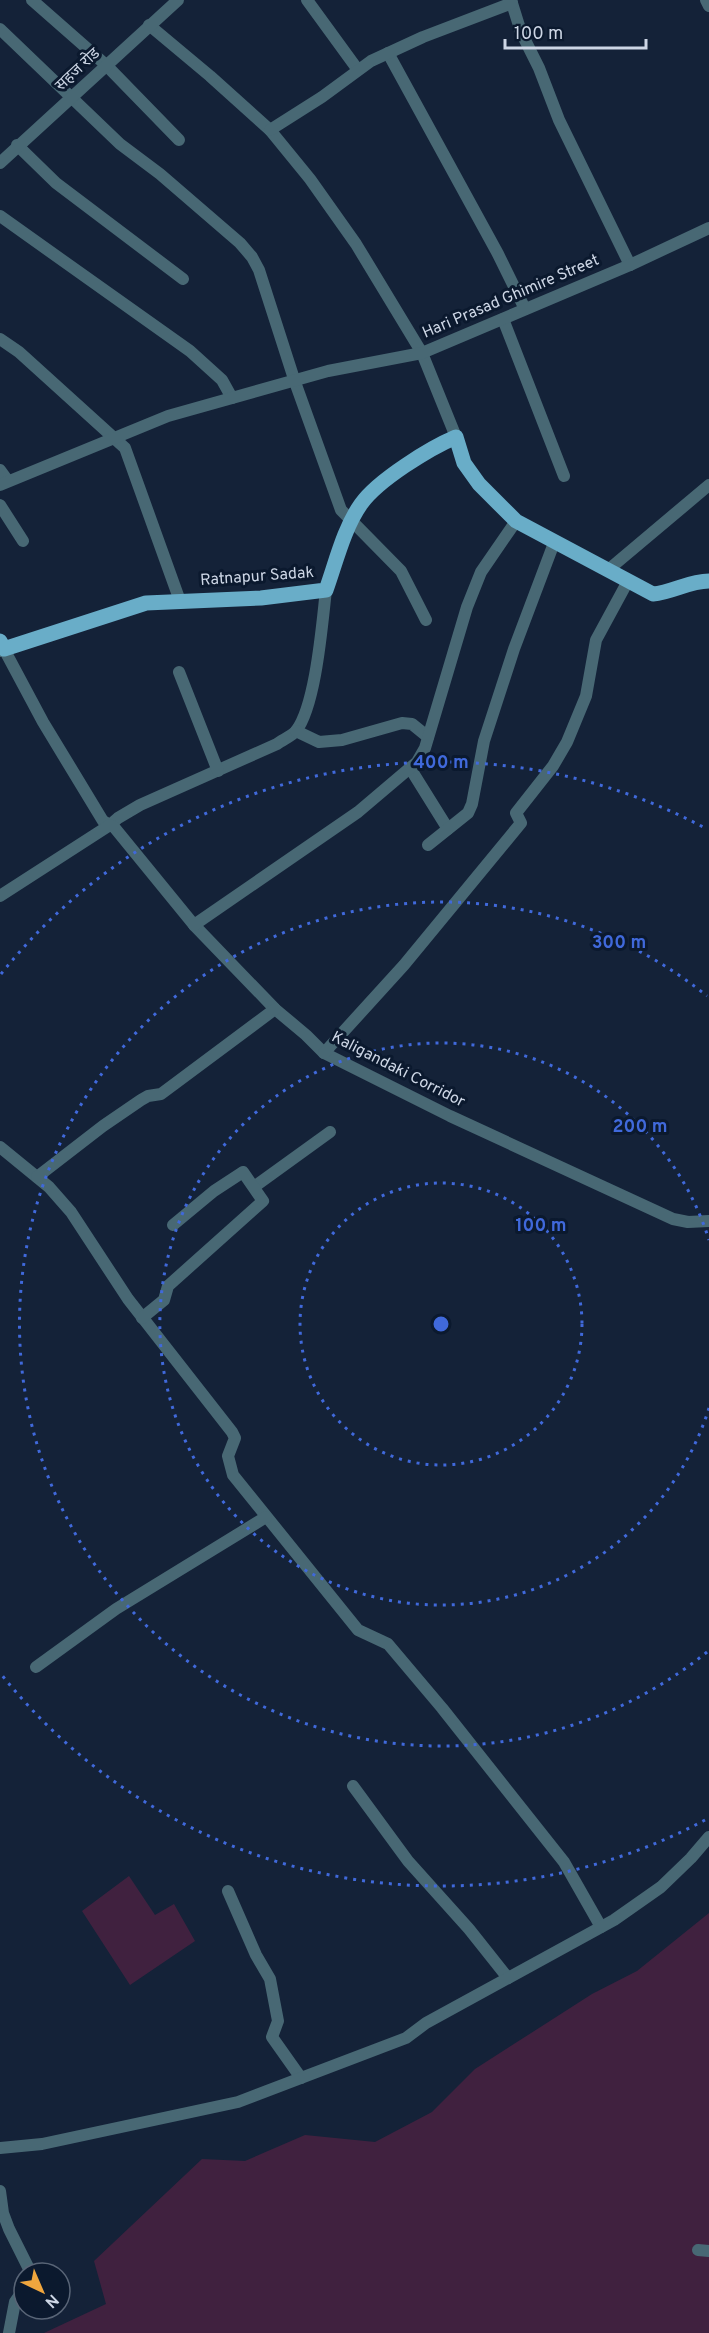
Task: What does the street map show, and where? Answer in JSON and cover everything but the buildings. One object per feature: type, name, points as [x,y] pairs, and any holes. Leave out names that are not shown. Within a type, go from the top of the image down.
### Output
[{"type":"main road","points":[[456,437],[464,463],[479,484],[516,521],[653,594],[666,592],[693,581],[709,581]]},
{"type":"main road","name":"Ratnapur Sadak","points":[[1,647],[146,603],[261,598],[326,590],[351,523],[361,504],[374,490],[436,446],[456,437]]},
{"type":"street","points":[[32,0],[106,65],[179,140]]},
{"type":"street","name":"सहज रोड","points":[[0,163],[177,0]]},
{"type":"street","points":[[307,0],[358,70]]},
{"type":"street","points":[[706,0],[709,6]]},
{"type":"street","points":[[270,130],[322,97],[358,70],[388,53],[512,2],[521,32],[539,68],[559,120],[630,265]]},
{"type":"street","name":"Hari Prasad Ghimire Street","points":[[149,25],[210,75],[270,130],[292,156],[356,244],[423,353],[630,265],[709,228]]},
{"type":"street","points":[[0,29],[120,144],[160,174],[240,243],[252,258],[259,270],[295,382],[341,510],[351,523],[401,571],[426,620]]},
{"type":"street","points":[[388,53],[525,309]]},
{"type":"street","points":[[17,145],[56,183],[183,279]]},
{"type":"street","points":[[0,216],[190,351],[222,380],[232,398]]},
{"type":"street","points":[[502,319],[564,476]]},
{"type":"street","points":[[0,339],[19,352],[125,448],[180,601]]},
{"type":"street","points":[[0,470],[4,483],[168,416],[328,371],[423,353],[456,437]]},
{"type":"street","points":[[608,570],[709,486]]},
{"type":"street","points":[[0,505],[23,541]]},
{"type":"street","points":[[194,925],[358,812],[410,768],[425,748],[467,607],[481,572],[516,521]]},
{"type":"street","points":[[428,845],[468,813],[472,804],[484,741],[514,649],[555,543]]},
{"type":"street","points":[[324,1053],[404,965],[521,823],[516,813],[553,766],[567,742],[586,696],[596,640],[627,581]]},
{"type":"street","points":[[0,896],[140,805],[277,744],[296,731],[307,705],[317,666],[326,590]]},
{"type":"street","name":"Kaligandaki Corridor","points":[[1,647],[103,821],[110,825],[194,925],[274,1009],[324,1053],[450,1116],[673,1219],[687,1222],[709,1221]]},
{"type":"street","points":[[178,672],[218,771]]},
{"type":"street","points":[[296,731],[319,742],[349,738],[402,723],[412,724],[428,737]]},
{"type":"street","points":[[410,768],[448,829]]},
{"type":"street","points":[[37,1176],[141,1100],[148,1096],[161,1094],[274,1009]]},
{"type":"street","points":[[254,1187],[330,1132]]},
{"type":"street","points":[[0,1147],[37,1176],[71,1212],[142,1318],[232,1432],[235,1438],[228,1456],[233,1475],[358,1630],[388,1644],[442,1708],[564,1863],[601,1927]]},
{"type":"street","points":[[142,1318],[164,1300],[168,1286],[263,1201],[243,1172],[214,1191],[173,1225]]},
{"type":"street","points":[[36,1666],[116,1609],[266,1516]]},
{"type":"street","points":[[353,1786],[408,1861],[437,1896],[456,1914],[508,1978]]},
{"type":"street","points":[[0,2148],[42,2144],[238,2102],[406,2038],[426,2023],[601,1927],[662,1887],[692,1858],[709,1837]]},
{"type":"street","points":[[228,1891],[256,1955],[270,1979],[278,2021],[272,2037],[301,2078]]},
{"type":"street","points":[[0,2191],[6,2221],[25,2261]]},
{"type":"street","points":[[9,2333],[12,2318]]},
{"type":"shaded area","points":[[129,1876],[155,1915],[174,1904],[195,1941],[130,1985],[82,1911]]},
{"type":"shaded area","points":[[709,1913],[709,2333],[44,2333],[106,2304],[94,2261],[202,2159],[245,2161],[305,2135],[375,2142],[432,2112],[475,2069],[592,1994],[637,1971]]}]
